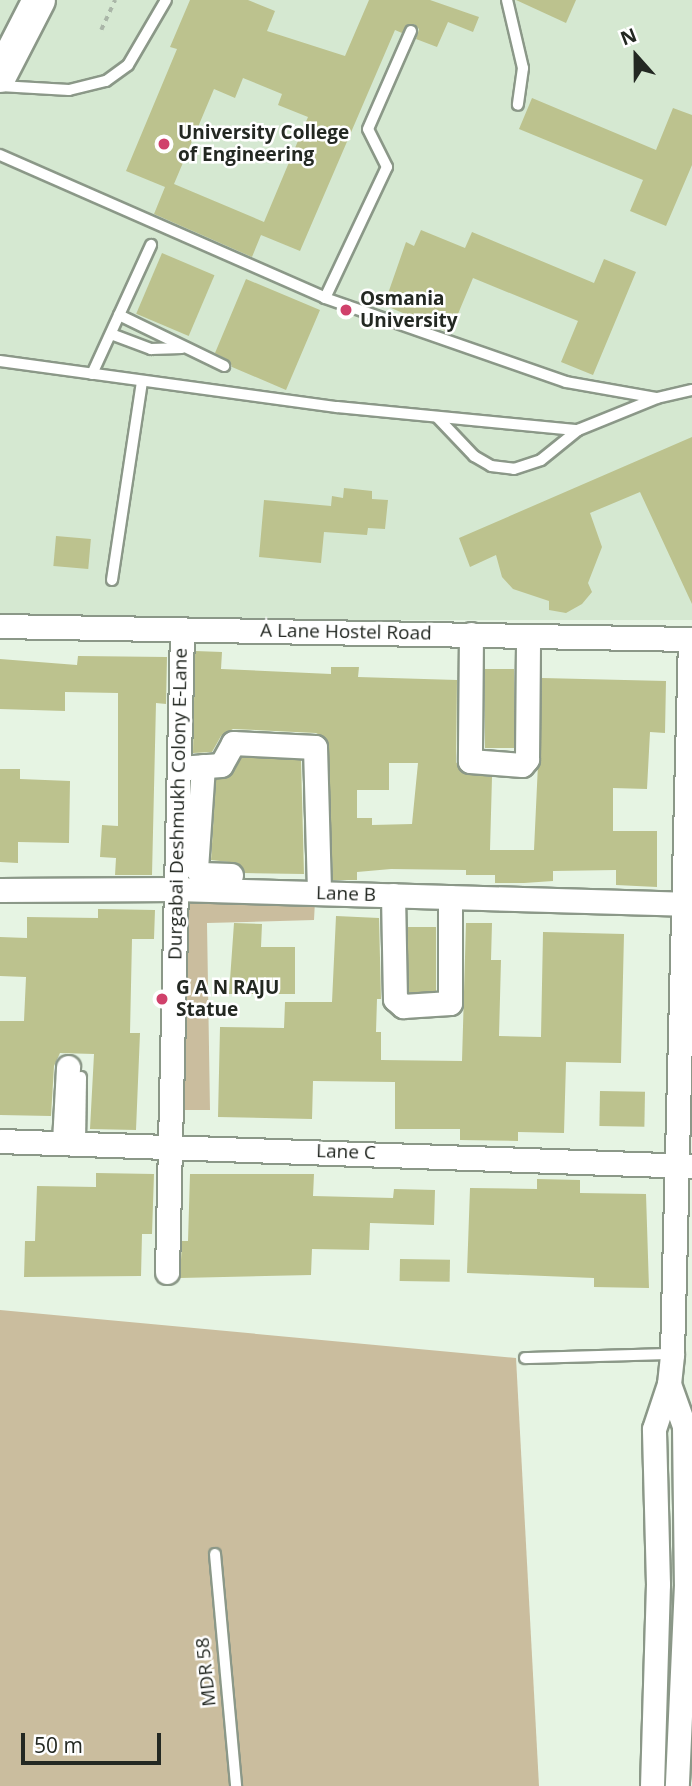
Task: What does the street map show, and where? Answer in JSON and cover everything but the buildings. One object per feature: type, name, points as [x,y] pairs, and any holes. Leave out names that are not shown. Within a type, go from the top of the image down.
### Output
[{"type":"main road","points":[[0,76],[39,0]]},
{"type":"street","name":"A Lane Hostel Road","points":[[0,626],[691,639]]},
{"type":"street","name":"Durgabai Deshmukh Colony E-Lane","points":[[167,1272],[182,629]]},
{"type":"street","points":[[471,634],[470,761],[522,765],[527,759],[528,636]]},
{"type":"street","points":[[652,1786],[658,1584],[653,1429],[669,1384],[684,1165],[691,639]]},
{"type":"street","points":[[179,768],[224,764],[227,748],[233,743],[315,747],[319,885],[201,874],[197,868],[203,766]]},
{"type":"street","name":"Lane B","points":[[0,890],[319,885],[393,895],[688,904]]},
{"type":"street","points":[[393,895],[395,999],[403,1006],[450,1003],[450,897]]},
{"type":"street","points":[[72,1142],[74,1072]]},
{"type":"street","name":"Lane C","points":[[0,1141],[684,1165]]},
{"type":"street","points":[[669,1384],[688,1426],[689,1584],[685,1745],[677,1786]]},
{"type":"street","points":[[653,1429],[688,1426]]},
{"type":"street","points":[[658,1584],[689,1584]]},
{"type":"street","points":[[653,1744],[685,1745]]},
{"type":"lane","points":[[0,86],[69,90],[106,81],[128,65],[166,0]]},
{"type":"lane","points":[[507,0],[516,22],[523,68],[518,105]]},
{"type":"lane","points":[[326,298],[387,167],[368,129],[411,31]]},
{"type":"lane","points":[[0,155],[326,298],[566,382],[657,398]]},
{"type":"lane","points":[[92,374],[151,245]]},
{"type":"lane","points":[[119,315],[182,348],[224,366]]},
{"type":"lane","points":[[111,334],[151,349],[182,348]]},
{"type":"lane","points":[[0,361],[142,381],[578,430]]},
{"type":"lane","points":[[112,580],[142,381]]},
{"type":"lane","points":[[437,416],[474,456],[491,466],[514,469],[541,460],[578,430],[657,398],[692,390]]},
{"type":"lane","points":[[525,1357],[671,1354]]},
{"type":"lane","name":"MDR 58","points":[[215,1554],[236,1786]]},
{"type":"path","points":[[101,30],[115,0]]},
{"type":"shaded area","name":"Osmania University","points":[[0,0],[692,0],[692,620],[0,620]]},
{"type":"shaded area","points":[[182,899],[315,901],[314,920],[207,923],[210,1110],[182,1110]]},
{"type":"shaded area","points":[[0,1310],[516,1358],[539,1786],[0,1786]]},
{"type":"place","name":"University College of Engineering","points":[[164,144]]},
{"type":"place","name":"Osmania University","points":[[346,310]]},
{"type":"place","name":"G A N RAJU Statue","points":[[162,999]]}]
